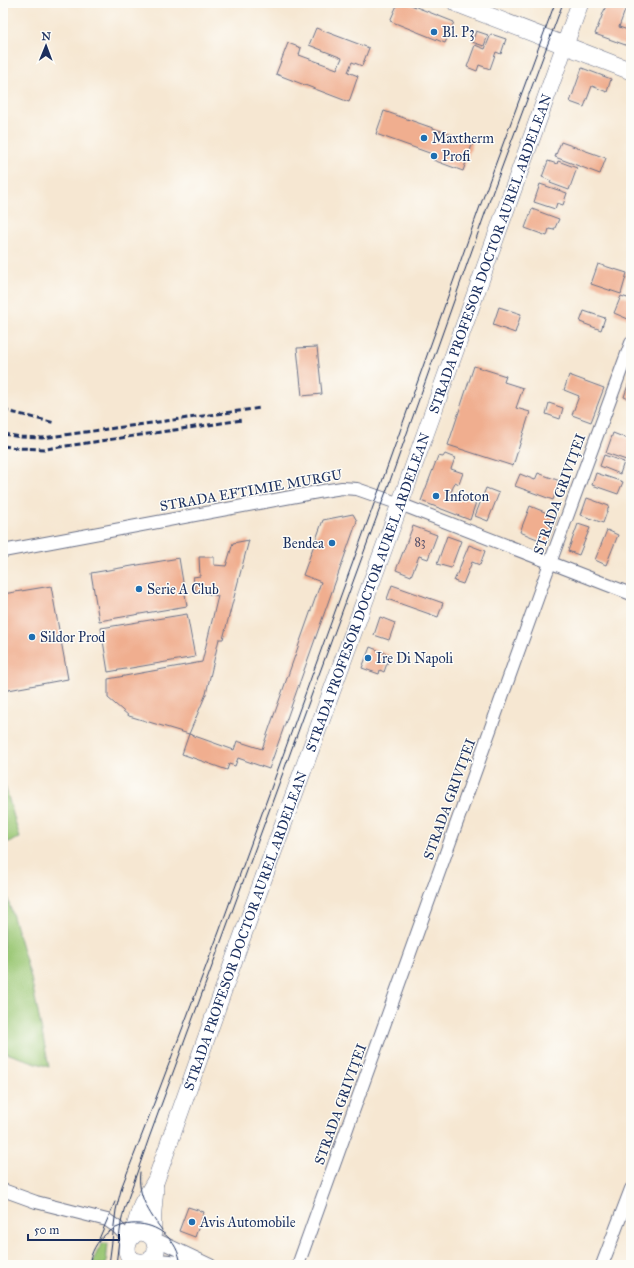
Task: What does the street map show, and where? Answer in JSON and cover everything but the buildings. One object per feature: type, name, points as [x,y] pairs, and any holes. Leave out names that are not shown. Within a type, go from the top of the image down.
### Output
[{"type":"main road","points":[[456,3],[631,71]]},
{"type":"main road","name":"STRADA PROFESOR DOCTOR AUREL ARDELEAN","points":[[129,1248],[142,1204],[156,1180],[241,940],[580,3]]},
{"type":"main road","name":"STRADA PROFESOR DOCTOR AUREL ARDELEAN","points":[[153,1238],[156,1180]]},
{"type":"main road","points":[[147,1233],[153,1238],[157,1247],[156,1252],[150,1261],[137,1262],[132,1259],[129,1248],[135,1234],[147,1233]]},
{"type":"street","name":"STRADA GRIVIȚEI","points":[[298,1265],[550,563],[631,343]]},
{"type":"street","name":"STRADA EFTIMIE MURGU","points":[[3,551],[333,489],[351,488],[400,504],[631,594]]},
{"type":"street","points":[[3,1190],[36,1202],[107,1220],[117,1227],[129,1248]]},
{"type":"street","points":[[602,1265],[631,1190]]},
{"type":"street","points":[[153,1238],[210,1265]]},
{"type":"street","points":[[150,1261],[190,1262],[202,1265]]},
{"type":"green space","points":[[3,779],[20,838],[3,844]]},
{"type":"green space","points":[[6,893],[31,978],[49,1067],[3,1052],[3,894]]},
{"type":"green space","points":[[108,1243],[106,1265],[93,1265],[97,1252],[102,1244]]},
{"type":"tram line","points":[[109,1265],[116,1210],[122,1186],[219,932],[479,209],[555,3]]},
{"type":"tram line","points":[[116,1265],[124,1210],[149,1138],[390,481],[493,191],[563,3]]},
{"type":"tram line","points":[[140,1172],[140,1188],[142,1196],[162,1230]]},
{"type":"tram line","points":[[99,1239],[115,1202]]},
{"type":"tram line","points":[[89,1265],[95,1247],[106,1234],[120,1226],[135,1224],[151,1226],[165,1234],[175,1247],[181,1265]]},
{"type":"railway","points":[[3,434],[42,438],[261,408]]},
{"type":"railway","points":[[3,410],[55,423]]},
{"type":"railway","points":[[3,446],[46,449],[242,420]]},
{"type":"place","name":"Bl. P3","points":[[434,32]]},
{"type":"place","name":"Maxtherm","points":[[424,138]]},
{"type":"place","name":"Profi","points":[[434,156]]},
{"type":"place","name":"Infoton","points":[[436,496]]},
{"type":"place","name":"Bendea","points":[[332,543]]},
{"type":"place","name":"Serie A Club","points":[[139,589]]},
{"type":"place","name":"Sildor Prod","points":[[32,637]]},
{"type":"place","name":"Ire Di Napoli","points":[[368,658]]},
{"type":"place","name":"Avis Automobile","points":[[192,1222]]}]
